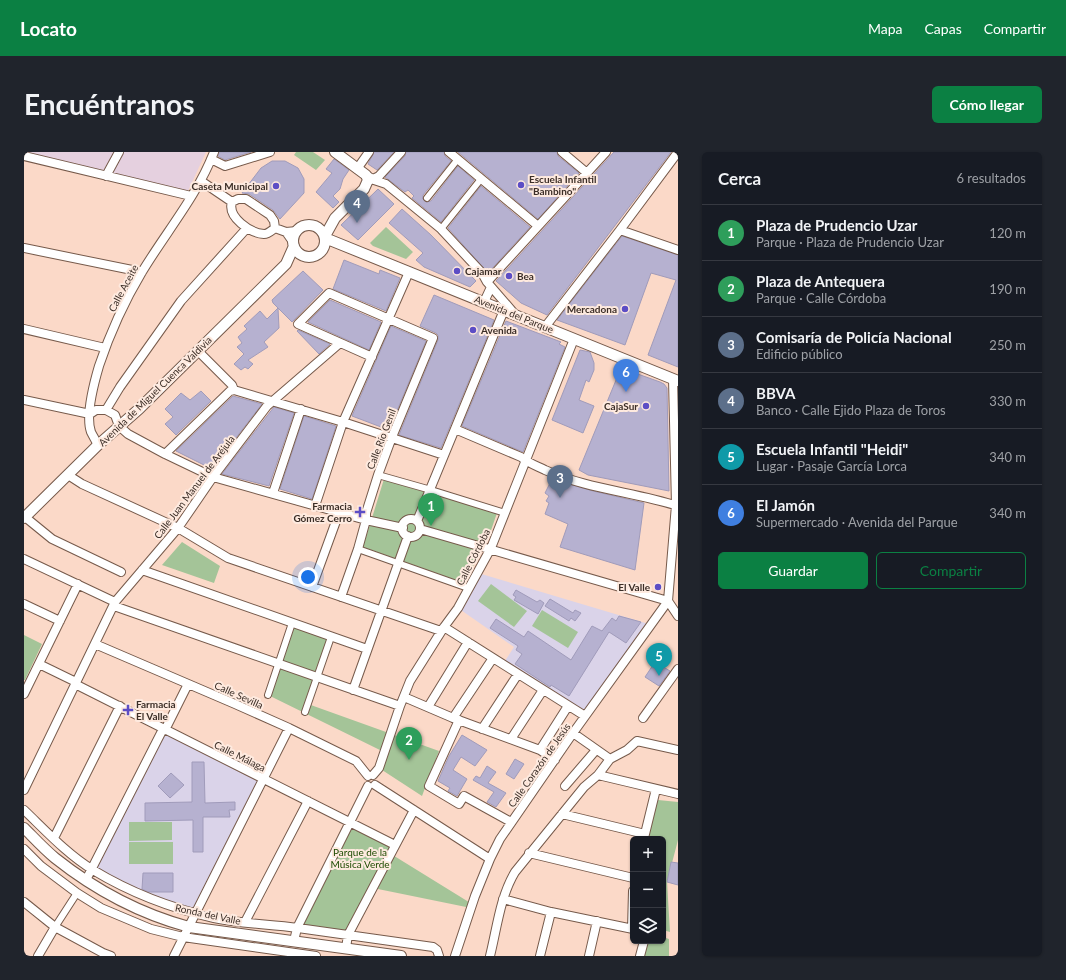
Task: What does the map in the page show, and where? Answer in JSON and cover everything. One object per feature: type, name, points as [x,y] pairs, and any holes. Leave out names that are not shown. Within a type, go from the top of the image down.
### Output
[{"type":"street","points":[[106,176],[119,152]]},
{"type":"street","points":[[213,155],[225,166],[270,152]]},
{"type":"street","points":[[335,152],[358,168],[369,178],[386,184],[441,229],[482,273],[489,284],[514,314]]},
{"type":"street","points":[[358,168],[369,152]]},
{"type":"street","points":[[369,178],[379,176],[401,152]]},
{"type":"street","points":[[449,152],[538,226]]},
{"type":"street","points":[[562,152],[587,173]]},
{"type":"street","points":[[484,302],[489,284],[538,226],[606,152]]},
{"type":"street","points":[[545,327],[678,152]]},
{"type":"street","name":"Calle Aceite","points":[[98,445],[91,431],[90,414],[95,380],[105,348],[120,313],[142,272],[201,181],[213,155]]},
{"type":"street","points":[[24,156],[191,196]]},
{"type":"street","points":[[427,198],[458,159]]},
{"type":"street","points":[[286,232],[298,252],[305,257],[313,257],[322,252],[325,244],[325,237],[335,218],[364,189],[369,178]]},
{"type":"street","points":[[441,229],[481,179]]},
{"type":"street","points":[[201,181],[232,202]]},
{"type":"street","points":[[238,199],[246,199],[270,215],[274,221],[275,228],[265,234],[247,228],[232,214],[230,206],[232,202],[238,199]]},
{"type":"street","points":[[275,228],[286,232],[297,231],[303,226],[314,226],[335,218]]},
{"type":"street","points":[[314,226],[321,230],[325,237]]},
{"type":"street","points":[[106,410],[120,387],[181,301],[247,228]]},
{"type":"street","points":[[620,230],[678,250]]},
{"type":"street","points":[[294,244],[297,231]]},
{"type":"street","name":"Avenida del Parque","points":[[325,237],[675,380]]},
{"type":"street","name":"Avenida de Miguel Cuenca Valdivia","points":[[24,517],[98,445],[139,409],[286,264],[294,244]]},
{"type":"street","points":[[24,248],[142,272]]},
{"type":"street","name":"Avenida del Parque","points":[[322,252],[327,250],[349,248]]},
{"type":"street","name":"Avenida de Miguel Cuenca Valdivia","points":[[286,264],[305,257]]},
{"type":"street","points":[[315,506],[343,422],[409,272]]},
{"type":"street","points":[[372,357],[298,324],[330,293],[389,319]]},
{"type":"street","points":[[504,310],[430,490],[418,525],[416,536],[408,536],[404,533],[404,523],[409,520],[418,525],[490,548],[668,601]]},
{"type":"street","name":"Calle Río Genil","points":[[341,597],[358,549],[366,520],[366,514],[378,475],[392,437],[434,338],[389,319]]},
{"type":"street","points":[[24,329],[105,348]]},
{"type":"street","name":"Calle Córdoba","points":[[371,776],[379,768],[410,681],[458,608],[490,548],[574,339]]},
{"type":"street","name":"Calle Juan Manuel de Aréjula","points":[[24,790],[114,604],[178,528],[213,477],[267,406],[340,343]]},
{"type":"street","points":[[198,350],[232,385],[234,390]]},
{"type":"street","points":[[675,380],[677,505],[668,601],[678,616]]},
{"type":"street","points":[[165,454],[230,391],[234,390],[392,437],[444,455]]},
{"type":"street","points":[[24,400],[90,414],[96,410],[106,410],[115,415],[119,426],[128,434],[213,477],[366,520],[403,528]]},
{"type":"street","points":[[273,493],[301,410]]},
{"type":"street","points":[[455,429],[521,456],[526,461],[551,472],[581,483],[677,505]]},
{"type":"street","points":[[68,475],[82,484],[178,528],[228,558],[381,612],[443,629],[468,642],[585,716]]},
{"type":"street","points":[[378,475],[504,513]]},
{"type":"street","points":[[312,587],[340,513]]},
{"type":"street","points":[[24,517],[52,539],[122,572]]},
{"type":"street","points":[[353,690],[408,536]]},
{"type":"street","points":[[358,549],[468,588]]},
{"type":"street","points":[[24,559],[78,584],[114,604],[278,664],[400,706]]},
{"type":"street","points":[[142,570],[367,649]]},
{"type":"street","points":[[24,694],[78,584]]},
{"type":"street","name":"Calle Corazón de Jesús","points":[[455,956],[475,896],[490,859],[511,822],[668,601]]},
{"type":"street","points":[[24,604],[60,621]]},
{"type":"street","points":[[268,695],[292,623]]},
{"type":"street","points":[[305,712],[331,637]]},
{"type":"street","points":[[428,707],[468,642]]},
{"type":"street","name":"Calle Sevilla","points":[[95,644],[289,728],[356,761],[371,776]]},
{"type":"street","points":[[493,658],[456,719],[429,786],[459,804],[464,796],[511,822]]},
{"type":"street","name":"Calle Málaga","points":[[39,664],[164,729],[395,845]]},
{"type":"street","points":[[643,718],[678,669]]},
{"type":"street","points":[[482,728],[518,674]]},
{"type":"street","points":[[86,880],[188,684]]},
{"type":"street","points":[[511,739],[543,690]]},
{"type":"street","points":[[404,696],[456,719],[540,750],[555,760]]},
{"type":"street","points":[[54,838],[120,706]]},
{"type":"street","points":[[540,750],[568,706]]},
{"type":"street","points":[[174,956],[289,728]]},
{"type":"street","points":[[573,733],[610,759]]},
{"type":"street","points":[[490,956],[503,899],[508,884],[529,853],[584,787],[598,775],[610,759],[627,750],[637,741],[678,750]]},
{"type":"street","points":[[565,786],[596,750]]},
{"type":"street","points":[[598,775],[678,794]]},
{"type":"street","points":[[371,776],[365,781],[371,786],[414,810],[490,859]]},
{"type":"street","points":[[294,941],[297,928],[350,822],[371,786]]},
{"type":"street","points":[[644,836],[656,789]]},
{"type":"street","points":[[245,922],[308,801]]},
{"type":"street","name":"Ronda del Valle","points":[[24,810],[54,838],[92,869],[121,886],[146,898],[169,906],[215,918],[433,947],[437,950],[439,956]]},
{"type":"street","points":[[346,948],[348,936],[414,810]]},
{"type":"street","points":[[562,814],[640,836]]},
{"type":"street","name":"Ronda del Valle","points":[[24,828],[55,857],[86,880],[125,902],[164,920],[188,927],[401,956]]},
{"type":"street","points":[[24,849],[42,866],[101,908],[151,929],[183,938],[290,954],[316,956]]},
{"type":"street","points":[[529,853],[630,877]]},
{"type":"street","points":[[38,956],[77,892]]},
{"type":"street","points":[[503,899],[551,912],[630,928]]},
{"type":"street","points":[[24,902],[55,927],[111,956]]},
{"type":"street","points":[[540,956],[551,912]]},
{"type":"street","points":[[589,956],[597,921]]},
{"type":"street","points":[[640,956],[643,944]]},
{"type":"shaded area","points":[[24,152],[206,152],[188,191]]},
{"type":"shaded area","points":[[478,573],[652,625],[585,716],[503,664],[514,647],[458,608]]},
{"type":"shaded area","points":[[163,729],[264,779],[197,913],[169,906],[92,869]]},
{"type":"green space","points":[[296,152],[313,152],[325,160],[316,170],[294,155]]},
{"type":"green space","points":[[386,227],[413,252],[406,259],[373,246],[370,243]]},
{"type":"green space","points":[[384,479],[497,513],[488,539],[464,583],[363,547]]},
{"type":"green space","points":[[182,542],[220,566],[214,583],[162,565]]},
{"type":"green space","points":[[491,584],[527,611],[514,627],[478,601]]},
{"type":"green space","points":[[542,610],[578,632],[568,648],[532,626]]},
{"type":"green space","points":[[292,623],[331,637],[308,704],[439,751],[422,796],[379,768],[384,752],[268,695]]},
{"type":"green space","points":[[24,635],[42,644],[25,680],[24,680]]},
{"type":"green space","points":[[658,800],[678,802],[678,840],[667,882],[670,932],[666,931],[666,836],[649,836]]},
{"type":"green space","points":[[129,822],[172,822],[172,840],[129,841]]},
{"type":"green space","name":"Parque de la Música Verde","points":[[349,822],[395,845],[391,854],[472,904],[471,908],[373,888],[348,935],[297,928]]},
{"type":"green space","points":[[129,842],[173,842],[173,864],[129,864]]},
{"type":"green space","points":[[666,938],[669,939],[669,956],[640,956],[643,944],[666,944]]},
{"type":"building","points":[[219,152],[251,152],[225,160],[218,156]]},
{"type":"building","points":[[374,152],[394,152],[377,170],[368,164]]},
{"type":"building","points":[[406,152],[444,152],[445,156],[451,161],[423,195],[423,199],[426,202],[431,201],[458,166],[474,180],[441,222],[412,198],[414,196],[408,190],[405,192],[385,177],[405,156]]},
{"type":"building","points":[[458,152],[557,152],[558,156],[579,173],[538,219]]},
{"type":"building","points":[[614,152],[671,152],[547,315],[521,303],[496,281]]},
{"type":"building","points":[[334,159],[349,170],[343,179],[340,189],[333,196],[339,202],[333,208],[316,192],[332,173],[326,169]]},
{"type":"building","name":"Caseta Municipal","points":[[272,161],[285,161],[298,168],[304,179],[304,193],[280,219],[273,210],[249,194],[242,193],[261,168]]},
{"type":"building","points":[[481,186],[530,227],[488,273],[448,228]]},
{"type":"building","points":[[378,189],[394,204],[358,240],[341,225]]},
{"type":"building","points":[[402,209],[431,235],[476,281],[470,287],[424,267],[416,260],[423,253],[389,223]]},
{"type":"building","points":[[622,236],[678,255],[678,367],[648,355],[676,280],[651,273],[625,345],[557,320]]},
{"type":"building","points":[[344,260],[379,274],[380,270],[400,278],[386,311],[333,289]]},
{"type":"building","points":[[303,271],[323,290],[292,322],[273,303],[272,300]]},
{"type":"building","points":[[434,295],[494,320],[441,448],[399,435],[438,340],[438,335],[436,333],[420,326]]},
{"type":"building","points":[[330,300],[381,322],[369,350],[308,322]]},
{"type":"building","points":[[278,308],[279,328],[264,342],[268,347],[248,360],[253,364],[248,369],[245,367],[241,370],[234,364],[244,354],[237,347],[242,343],[238,337],[247,329],[244,326],[260,311],[267,319]]},
{"type":"building","points":[[506,321],[561,342],[559,344],[565,347],[523,452],[462,426]]},
{"type":"building","points":[[391,326],[426,341],[389,430],[352,416]]},
{"type":"building","points":[[298,330],[330,344],[319,354],[297,331]]},
{"type":"building","points":[[580,350],[590,352],[594,363],[594,370],[589,382],[586,380],[579,400],[594,406],[583,433],[552,420]]},
{"type":"building","points":[[621,368],[660,382],[667,388],[669,491],[588,475],[579,470]]},
{"type":"building","points":[[201,391],[211,401],[176,435],[165,424],[173,417],[165,409],[181,393],[190,400]]},
{"type":"building","points":[[233,396],[262,404],[212,469],[176,451]]},
{"type":"building","points":[[274,407],[294,413],[269,486],[222,474]]},
{"type":"building","points":[[304,416],[336,426],[312,499],[280,489]]},
{"type":"building","points":[[552,479],[593,491],[644,503],[635,570],[560,547],[568,524],[545,514],[549,503],[546,501],[549,496],[545,493]]},
{"type":"building","points":[[516,590],[537,602],[540,600],[544,603],[538,614],[514,600],[516,597],[513,595]]},
{"type":"building","points":[[550,599],[573,613],[575,610],[581,613],[575,621],[571,618],[569,621],[545,606]]},
{"type":"building","points":[[619,616],[641,622],[626,643],[609,632],[569,696],[551,685],[550,687],[515,664],[522,654],[516,650],[518,646],[490,628],[496,619],[524,637],[528,631],[571,660],[592,626],[602,631],[612,618],[616,621]]},
{"type":"building","points":[[655,662],[670,671],[659,686],[645,677]]},
{"type":"building","points":[[462,735],[487,750],[475,766],[461,757],[453,770],[467,779],[457,796],[448,791],[450,788],[438,781],[449,756]]},
{"type":"building","points":[[515,759],[524,764],[514,779],[506,774]]},
{"type":"building","points":[[192,762],[204,762],[205,803],[235,802],[235,810],[229,810],[230,817],[203,817],[203,852],[193,852],[193,820],[145,821],[145,803],[192,802]]},
{"type":"building","points":[[487,766],[496,772],[488,783],[506,793],[496,807],[487,802],[494,792],[473,780],[476,776],[480,778]]},
{"type":"building","points":[[171,773],[184,785],[170,798],[158,786]]},
{"type":"building","points":[[671,862],[678,863],[678,885],[667,882]]},
{"type":"building","points":[[143,873],[173,873],[173,892],[148,892],[142,889]]},
{"type":"place","name":"Escuela Infantil \"Bambino\"","points":[[521,185]]},
{"type":"place","name":"Caseta Municipal","points":[[276,186]]},
{"type":"place","name":"BBVA","points":[[357,223]]},
{"type":"place","name":"Cajamar","points":[[457,271]]},
{"type":"place","name":"Bea","points":[[509,276]]},
{"type":"place","name":"Mercadona","points":[[625,309]]},
{"type":"place","name":"Avenida","points":[[473,330]]},
{"type":"place","name":"El Jamón","points":[[626,392]]},
{"type":"place","name":"CajaSur","points":[[646,406]]},
{"type":"place","name":"Comisaría de Policía Nacional","points":[[560,498]]},
{"type":"place","name":"Farmacia Gómez Cerro","points":[[360,512]]},
{"type":"place","name":"Plaza de Prudencio Uzar","points":[[431,526]]},
{"type":"place","name":"El Valle","points":[[658,587]]},
{"type":"place","name":"Escuela Infantil \"Heidi\"","points":[[659,676]]},
{"type":"place","name":"Farmacia El Valle","points":[[128,710]]},
{"type":"place","name":"Plaza de Antequera","points":[[409,760]]}]
